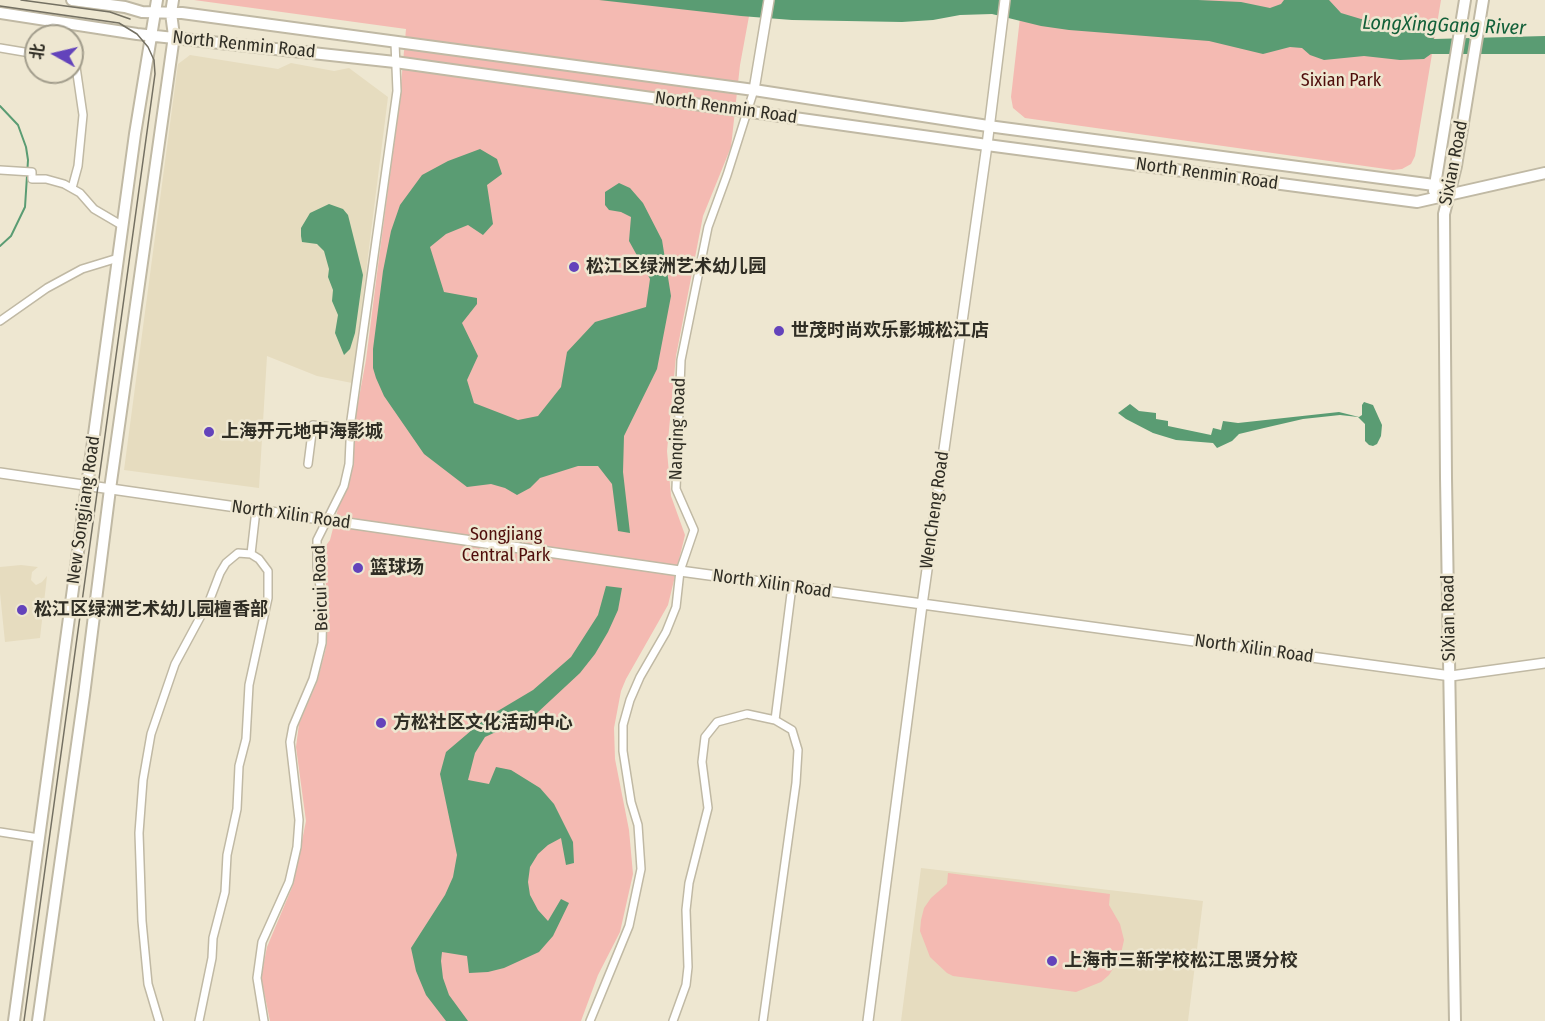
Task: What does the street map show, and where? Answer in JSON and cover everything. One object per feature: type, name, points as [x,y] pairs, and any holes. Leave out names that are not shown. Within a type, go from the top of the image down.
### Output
[{"type":"main road","name":"North Renmin Road","points":[[72,0],[125,7],[142,12],[171,13],[754,90],[988,126],[1434,185],[1450,193]]},
{"type":"main road","name":"New Songjiang Road","points":[[14,1021],[118,258],[150,34],[157,0]]},
{"type":"main road","name":"New Songjiang Road","points":[[38,1021],[174,36],[171,13],[173,0]]},
{"type":"main road","name":"Sixian Road","points":[[1444,214],[1433,199],[1434,185],[1465,0]]},
{"type":"main road","name":"Sixian Road","points":[[1444,214],[1450,193],[1483,0]]},
{"type":"main road","name":"North Renmin Road","points":[[0,13],[150,34],[395,62],[987,145],[1417,202],[1545,174]]},
{"type":"main road","name":"SiXian Road","points":[[1444,214],[1455,1021]]},
{"type":"street","name":"Nanqing Road","points":[[590,1021],[629,926],[640,869],[638,825],[631,802],[623,751],[623,725],[640,677],[666,632],[676,607],[680,571],[694,530],[676,489],[681,360],[708,228],[754,90],[769,0]]},
{"type":"street","name":"WenCheng Road","points":[[868,1021],[922,605],[987,145],[1005,0]]},
{"type":"street","name":"Beicui Road","points":[[264,1021],[257,978],[262,942],[289,882],[297,847],[299,820],[290,742],[293,726],[314,680],[322,644],[323,606],[317,567],[317,540],[344,486],[349,464],[350,429],[397,91],[395,42]]},
{"type":"street","points":[[0,48],[24,52]]},
{"type":"street","points":[[72,188],[78,166],[83,115],[78,84]]},
{"type":"street","points":[[0,170],[28,171],[32,179],[46,179],[64,184],[80,193],[94,209],[123,226]]},
{"type":"street","points":[[0,321],[47,288],[82,269],[118,258]]},
{"type":"street","points":[[308,464],[313,425],[350,429]]},
{"type":"street","name":"North Xilin Road","points":[[0,473],[922,605],[1450,676],[1545,663]]},
{"type":"street","points":[[252,554],[256,510]]},
{"type":"street","points":[[159,1021],[148,984],[142,921],[139,833],[143,780],[151,734],[175,664],[210,599],[220,573],[226,563],[238,554],[252,554],[268,571],[268,598],[249,685],[246,739],[237,782],[237,809],[227,855],[225,892],[213,938],[211,968],[199,1021]]},
{"type":"street","points":[[775,720],[792,586]]},
{"type":"street","points":[[673,1021],[686,985],[688,967],[686,910],[689,883],[708,808],[702,762],[705,737],[717,722],[747,714],[775,720],[792,730],[798,750],[796,783],[763,1021]]},
{"type":"street","points":[[0,832],[39,838]]},
{"type":"shaded area","points":[[599,0],[1198,0],[1241,2],[1270,8],[1281,4],[1284,0],[1329,0],[1341,13],[1432,34],[1434,39],[1545,36],[1545,54],[1431,54],[1424,59],[1400,60],[1364,56],[1324,60],[1310,55],[1302,48],[1290,47],[1263,54],[1209,41],[1069,30],[992,14],[960,15],[902,22],[792,20]]},
{"type":"shaded area","points":[[190,55],[278,69],[291,63],[334,71],[349,68],[388,97],[352,383],[317,376],[267,356],[259,488],[124,470],[178,64]]},
{"type":"shaded area","points":[[480,149],[497,159],[502,174],[487,185],[493,224],[483,235],[468,225],[446,234],[430,247],[444,292],[477,298],[477,304],[462,323],[478,356],[467,380],[474,403],[518,420],[538,416],[561,387],[567,352],[595,322],[646,307],[650,279],[629,241],[631,217],[609,210],[605,205],[605,192],[619,183],[630,188],[643,203],[662,240],[671,296],[657,369],[624,436],[623,472],[630,533],[618,531],[612,484],[598,466],[578,466],[540,478],[530,488],[517,495],[491,484],[467,487],[424,454],[384,396],[376,378],[373,368],[373,349],[383,271],[391,231],[400,205],[422,175],[448,161]]},
{"type":"shaded area","points":[[329,204],[343,209],[348,215],[363,275],[355,333],[350,349],[344,355],[335,333],[338,315],[332,301],[333,290],[328,277],[329,269],[324,251],[317,244],[302,242],[301,236],[301,228],[310,213]]},
{"type":"shaded area","points":[[1364,402],[1373,405],[1382,425],[1381,436],[1377,444],[1373,446],[1365,441],[1365,424],[1358,417],[1340,415],[1303,419],[1239,434],[1232,441],[1217,448],[1213,443],[1176,440],[1153,433],[1118,413],[1130,404],[1139,411],[1156,413],[1156,419],[1168,421],[1168,426],[1211,435],[1213,428],[1221,430],[1223,421],[1238,423],[1339,412],[1359,417],[1362,415]]},
{"type":"shaded area","name":"松江区绿洲艺术幼儿园檀香部","points":[[21,565],[38,567],[32,572],[31,580],[36,585],[47,576],[40,638],[5,642],[0,567]]},
{"type":"shaded area","points":[[606,586],[622,588],[618,610],[595,654],[580,673],[537,713],[485,737],[475,753],[468,780],[489,784],[496,767],[511,770],[540,788],[554,804],[573,842],[574,863],[566,865],[561,838],[538,854],[530,867],[528,882],[530,895],[538,910],[548,921],[561,899],[569,903],[553,936],[539,952],[504,968],[469,973],[467,956],[442,952],[443,978],[449,995],[468,1021],[446,1021],[426,995],[416,971],[411,948],[445,895],[453,877],[457,855],[440,774],[446,752],[486,718],[533,690],[571,657],[598,615]]},
{"type":"shaded area","name":"上海市三新学校松江思贤分校","points":[[921,868],[1203,901],[1188,1021],[901,1021]]},
{"type":"green space","name":"Songjiang Central Park","points":[[194,0],[752,0],[740,65],[731,147],[703,216],[676,356],[667,451],[671,496],[685,535],[668,605],[626,679],[621,691],[614,728],[615,759],[629,830],[633,874],[620,932],[598,975],[581,1021],[270,1021],[261,977],[267,947],[293,885],[306,821],[296,747],[299,724],[317,682],[326,648],[329,610],[322,551],[330,540],[340,501],[352,472],[355,419],[366,360],[399,106],[406,29]]},
{"type":"green space","name":"Sixian Park","points":[[1022,0],[1441,0],[1415,156],[1411,164],[1402,169],[1393,170],[1025,118],[1013,108],[1011,97]]},
{"type":"green space","points":[[948,873],[1110,894],[1109,905],[1120,924],[1124,940],[1120,958],[1109,975],[1101,982],[1076,992],[953,976],[930,957],[920,931],[924,908],[931,898],[947,884]]},
{"type":"waterway","points":[[0,106],[18,125],[28,160],[25,207],[11,236],[0,246]]},
{"type":"tram line","points":[[21,0],[110,12],[130,19]]},
{"type":"tram line","points":[[0,6],[119,23],[137,34],[148,47],[154,60],[155,74],[24,1021]]},
{"type":"place","name":"松江区绿洲艺术幼儿园","points":[[574,267]]},
{"type":"place","name":"世茂时尚欢乐影城松江店","points":[[779,331]]},
{"type":"place","name":"上海开元地中海影城","points":[[209,432]]},
{"type":"place","name":"篮球场","points":[[358,568]]},
{"type":"place","name":"松江区绿洲艺术幼儿园檀香部","points":[[22,610]]},
{"type":"place","name":"方松社区文化活动中心","points":[[381,723]]},
{"type":"place","name":"上海市三新学校松江思贤分校","points":[[1052,961]]},
{"type":"water label","name":"LongXingGang River","points":[[1444,26]]}]
